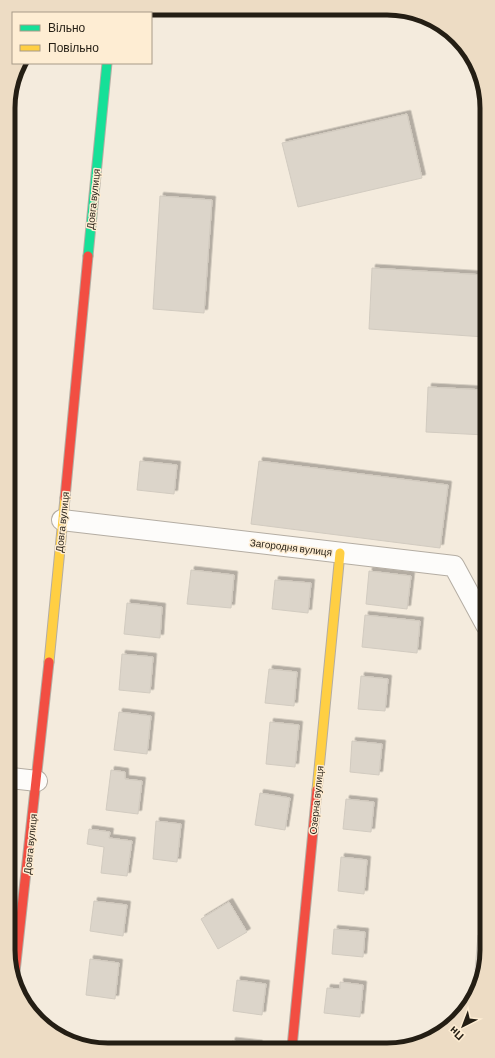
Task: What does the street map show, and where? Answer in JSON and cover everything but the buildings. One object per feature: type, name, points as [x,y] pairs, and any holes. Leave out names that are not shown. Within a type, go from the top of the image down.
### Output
[{"type":"street","name":"Довга вулиця","points":[[16,963],[37,781],[107,64]]},
{"type":"street","name":"Загородня вулиця","points":[[62,520],[454,566],[480,614]]},
{"type":"street","name":"Озерна вулиця","points":[[292,1043],[340,553]]},
{"type":"street","points":[[15,778],[37,781]]},
{"type":"traffic: fast","points":[[88,256],[107,64]]},
{"type":"traffic: slow","points":[[49,662],[65,498]]},
{"type":"traffic: slow","points":[[317,790],[340,553]]},
{"type":"traffic: jam","points":[[65,498],[88,256]]},
{"type":"traffic: jam","points":[[16,962],[49,662]]},
{"type":"traffic: jam","points":[[292,1043],[317,790]]}]
